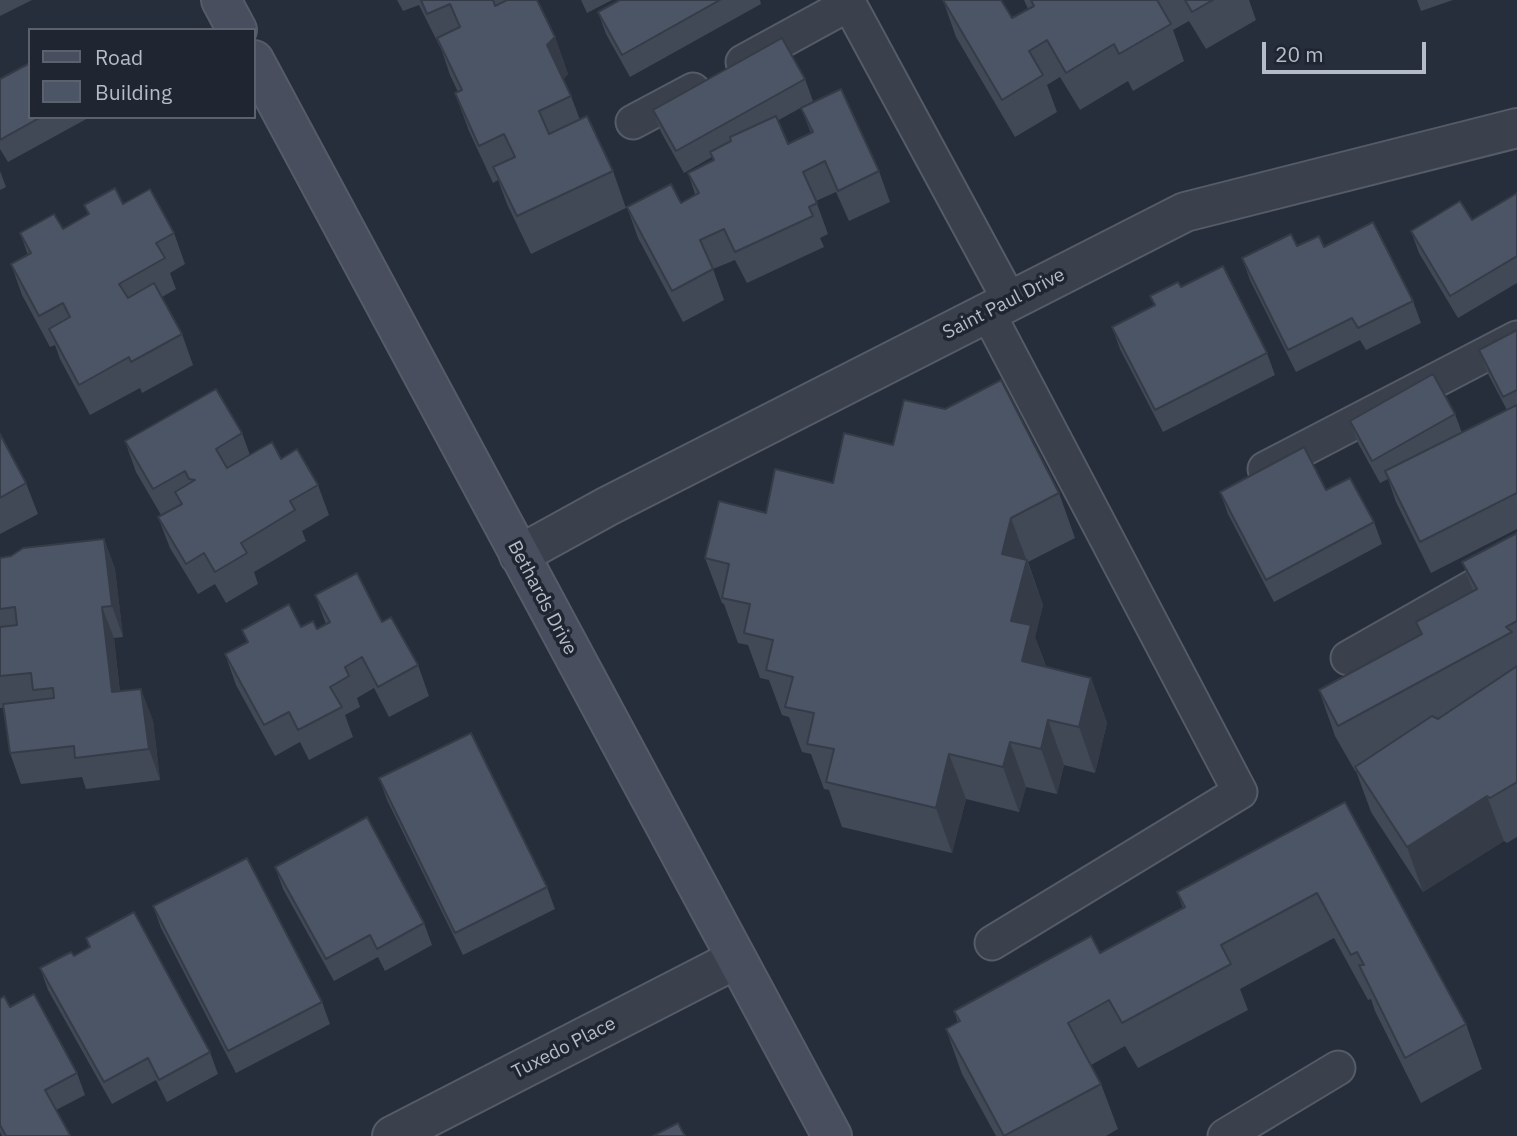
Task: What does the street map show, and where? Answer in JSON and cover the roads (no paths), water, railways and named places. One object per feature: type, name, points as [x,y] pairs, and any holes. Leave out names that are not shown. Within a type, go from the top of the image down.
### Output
[{"type":"street","points":[[221,0],[236,28]]},
{"type":"street","name":"Bethards Drive","points":[[256,64],[832,1136]]},
{"type":"street","name":"Saint Paul Drive","points":[[519,555],[608,506],[1185,212],[1517,128]]},
{"type":"street","name":"Tuxedo Place","points":[[393,1136],[736,959]]},
{"type":"lane","points":[[634,122],[848,2],[1240,792],[992,943]]},
{"type":"lane","points":[[1238,483],[1517,338]]},
{"type":"lane","points":[[1348,658],[1517,562]]},
{"type":"lane","points":[[1225,1136],[1338,1068]]}]
